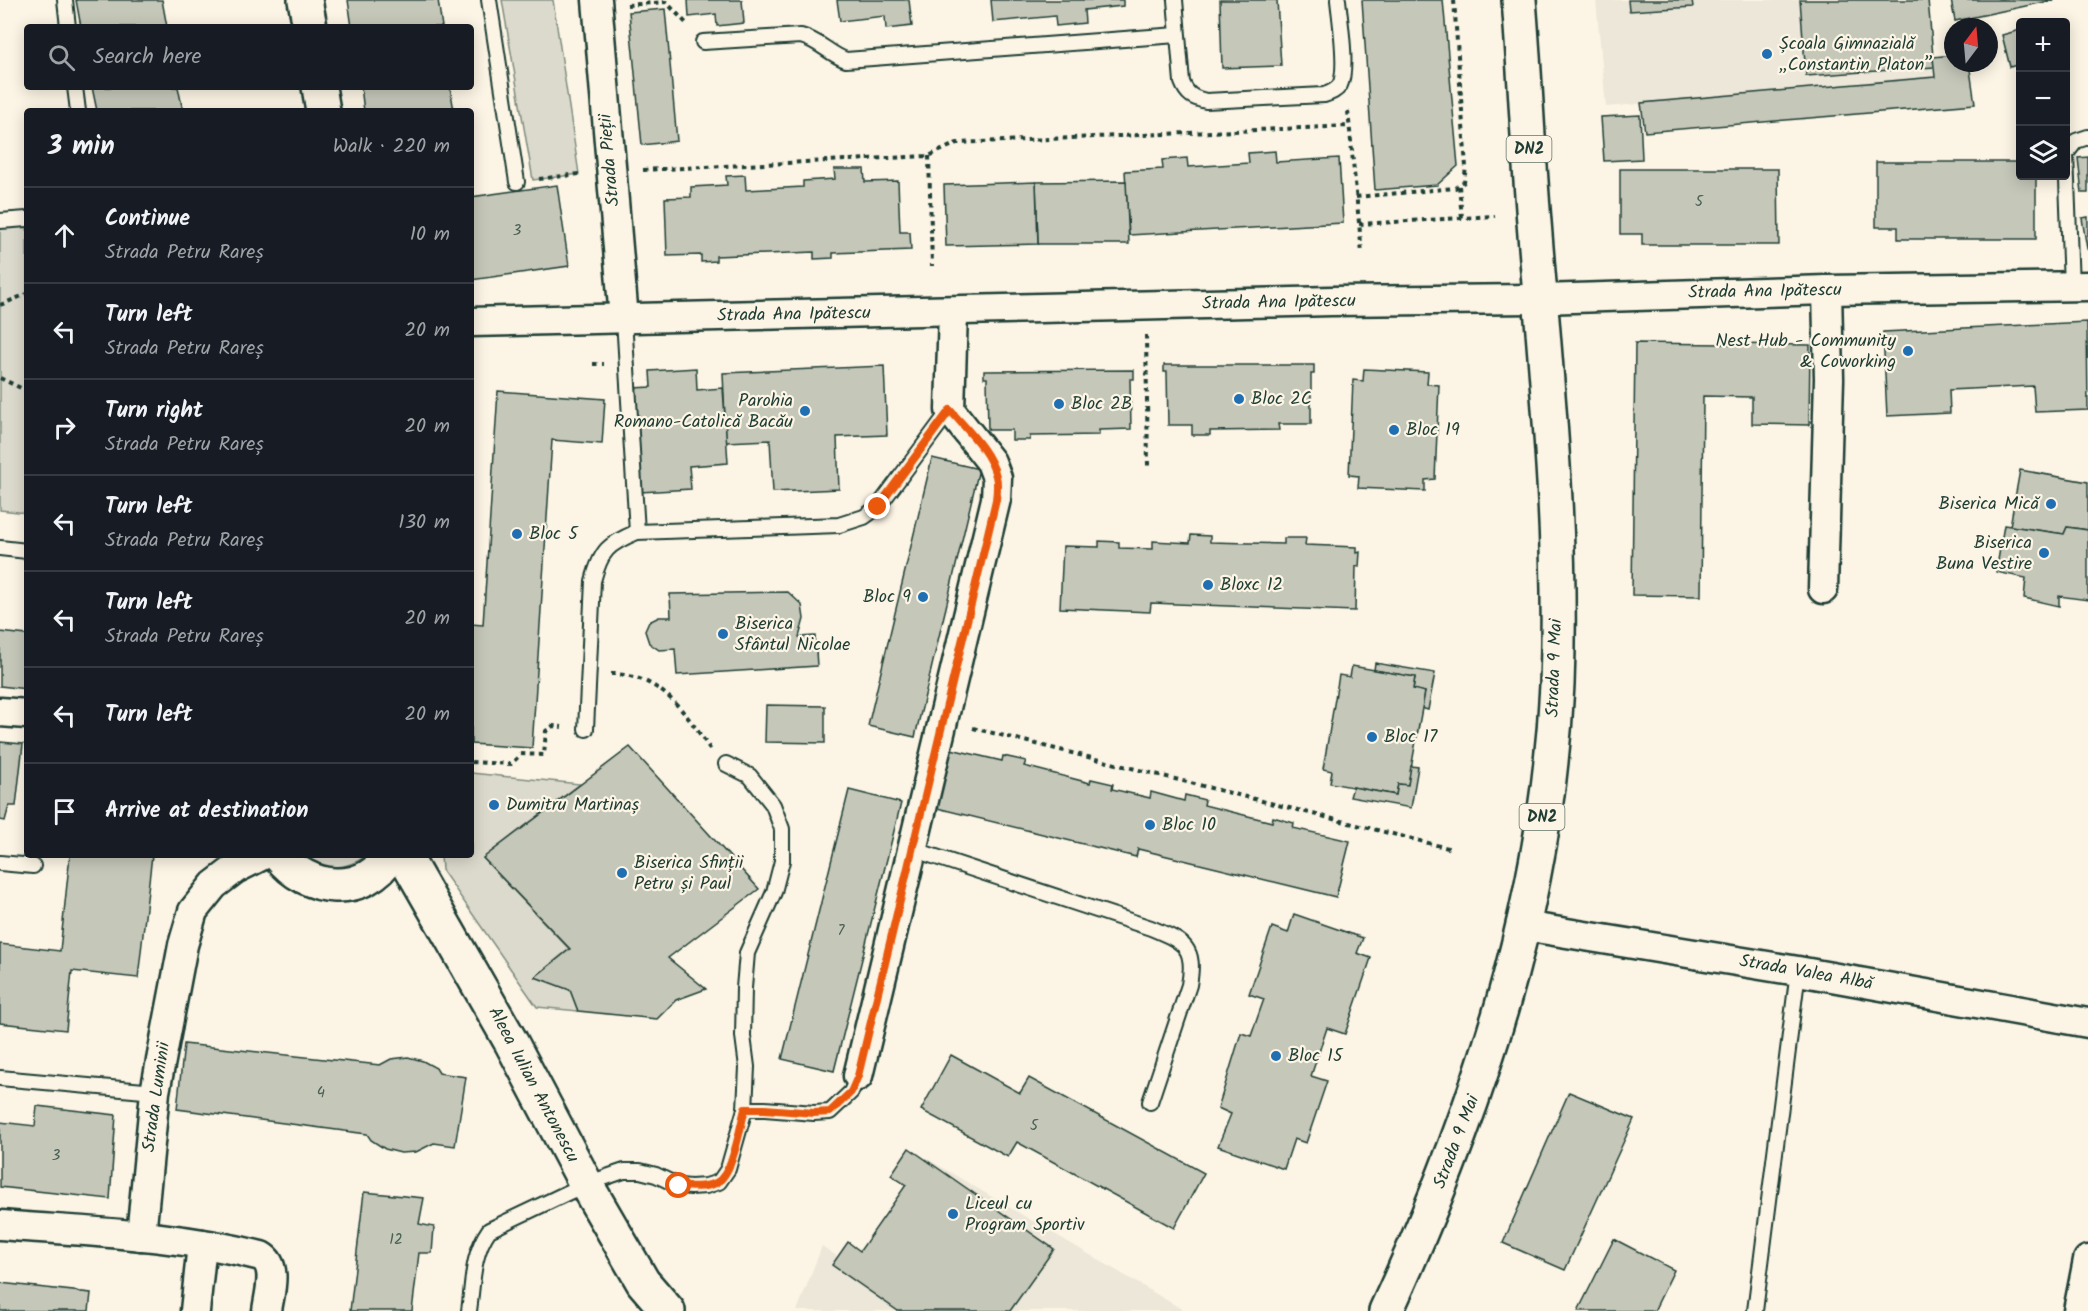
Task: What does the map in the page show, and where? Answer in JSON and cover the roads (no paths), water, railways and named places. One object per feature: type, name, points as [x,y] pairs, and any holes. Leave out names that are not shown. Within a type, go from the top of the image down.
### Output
[{"type":"main road","points":[[305,0],[309,24]]},
{"type":"main road","name":"Strada 9 Mai","points":[[1386,1311],[1448,1170],[1503,1007],[1524,926],[1537,858],[1557,687],[1558,576],[1554,475],[1519,0]]},
{"type":"main road","points":[[320,90],[322,108]]},
{"type":"main road","points":[[281,858],[288,867],[306,879],[327,886],[349,884],[369,876],[388,858]]},
{"type":"main road","name":"Aleea Iulian Antonescu","points":[[406,858],[512,1042],[586,1184],[643,1282],[668,1311]]},
{"type":"street","name":"Strada Pieții","points":[[609,3],[624,319]]},
{"type":"street","name":"Strada Ana Ipătescu","points":[[474,322],[2079,286]]},
{"type":"street","points":[[1823,589],[1829,380],[1827,290]]},
{"type":"street","points":[[858,1076],[996,500],[997,478],[991,462],[950,410],[953,311]]},
{"type":"street","points":[[0,712],[24,714]]},
{"type":"street","name":"Strada Luminii","points":[[141,1236],[155,1092],[183,945],[193,911],[214,885],[235,869],[257,858]]},
{"type":"street","name":"Strada Valea Albă","points":[[1524,926],[1798,971],[2088,1023]]},
{"type":"street","points":[[0,1225],[141,1236],[202,1244],[268,1259],[272,1269],[267,1311]]},
{"type":"street","points":[[195,1311],[202,1244]]},
{"type":"street","points":[[2078,1311],[2088,1260]]},
{"type":"lane","points":[[65,0],[68,24]]},
{"type":"lane","points":[[489,0],[517,182]]},
{"type":"lane","points":[[1175,0],[1182,82],[1186,92],[1194,99],[1218,101],[1324,95],[1336,89],[1343,76],[1344,67],[1338,0]]},
{"type":"lane","points":[[703,42],[801,36],[813,39],[832,55],[846,60],[1177,35]]},
{"type":"lane","points":[[75,90],[78,108]]},
{"type":"lane","points":[[2079,286],[2066,154],[2076,141],[2088,137]]},
{"type":"lane","points":[[0,221],[24,219]]},
{"type":"lane","points":[[624,319],[637,532]]},
{"type":"lane","points":[[585,729],[593,581],[597,565],[607,549],[637,532],[839,525],[853,522],[878,507],[950,410]]},
{"type":"lane","points":[[0,548],[24,551]]},
{"type":"lane","points":[[470,1311],[476,1257],[480,1243],[489,1230],[586,1184],[624,1172],[656,1175],[679,1186],[706,1186],[719,1182],[728,1169],[745,1109],[747,1066],[744,1036],[744,988],[747,953],[774,892],[782,861],[782,829],[773,805],[750,776],[726,764]]},
{"type":"lane","points":[[912,849],[1176,938],[1190,953],[1192,966],[1189,985],[1150,1102]]},
{"type":"lane","points":[[0,863],[33,867]]},
{"type":"lane","points":[[1755,1311],[1798,971]]},
{"type":"lane","points":[[745,1109],[830,1112],[851,1092],[858,1076]]},
{"type":"lane","points":[[0,1078],[155,1092]]},
{"type":"place","name":"Școala Gimnazială „Constantin Platon”","points":[[1767,54]]},
{"type":"place","name":"Nest Hub - Community & Coworking","points":[[1908,351]]},
{"type":"place","name":"Bloc 2C","points":[[1239,399]]},
{"type":"place","name":"Bloc 2B","points":[[1059,404]]},
{"type":"place","name":"Parohia Romano-Catolică Bacău","points":[[805,411]]},
{"type":"place","name":"Bloc 19","points":[[1394,430]]},
{"type":"place","name":"Biserica Mică","points":[[2051,504]]},
{"type":"place","name":"Bloc 5","points":[[517,534]]},
{"type":"place","name":"Biserica Buna Vestire","points":[[2044,553]]},
{"type":"place","name":"Bloxc 12","points":[[1208,585]]},
{"type":"place","name":"Bloc 9","points":[[923,597]]},
{"type":"place","name":"Biserica Sfântul Nicolae","points":[[723,634]]},
{"type":"place","name":"Bloc 17","points":[[1372,737]]},
{"type":"place","name":"Dumitru Martinaș","points":[[494,805]]},
{"type":"place","name":"Bloc 10","points":[[1150,825]]},
{"type":"place","name":"Biserica Sfinții Petru și Paul","points":[[622,873]]},
{"type":"place","name":"Bloc 15","points":[[1276,1056]]},
{"type":"place","name":"Liceul cu Program Sportiv","points":[[953,1214]]}]
